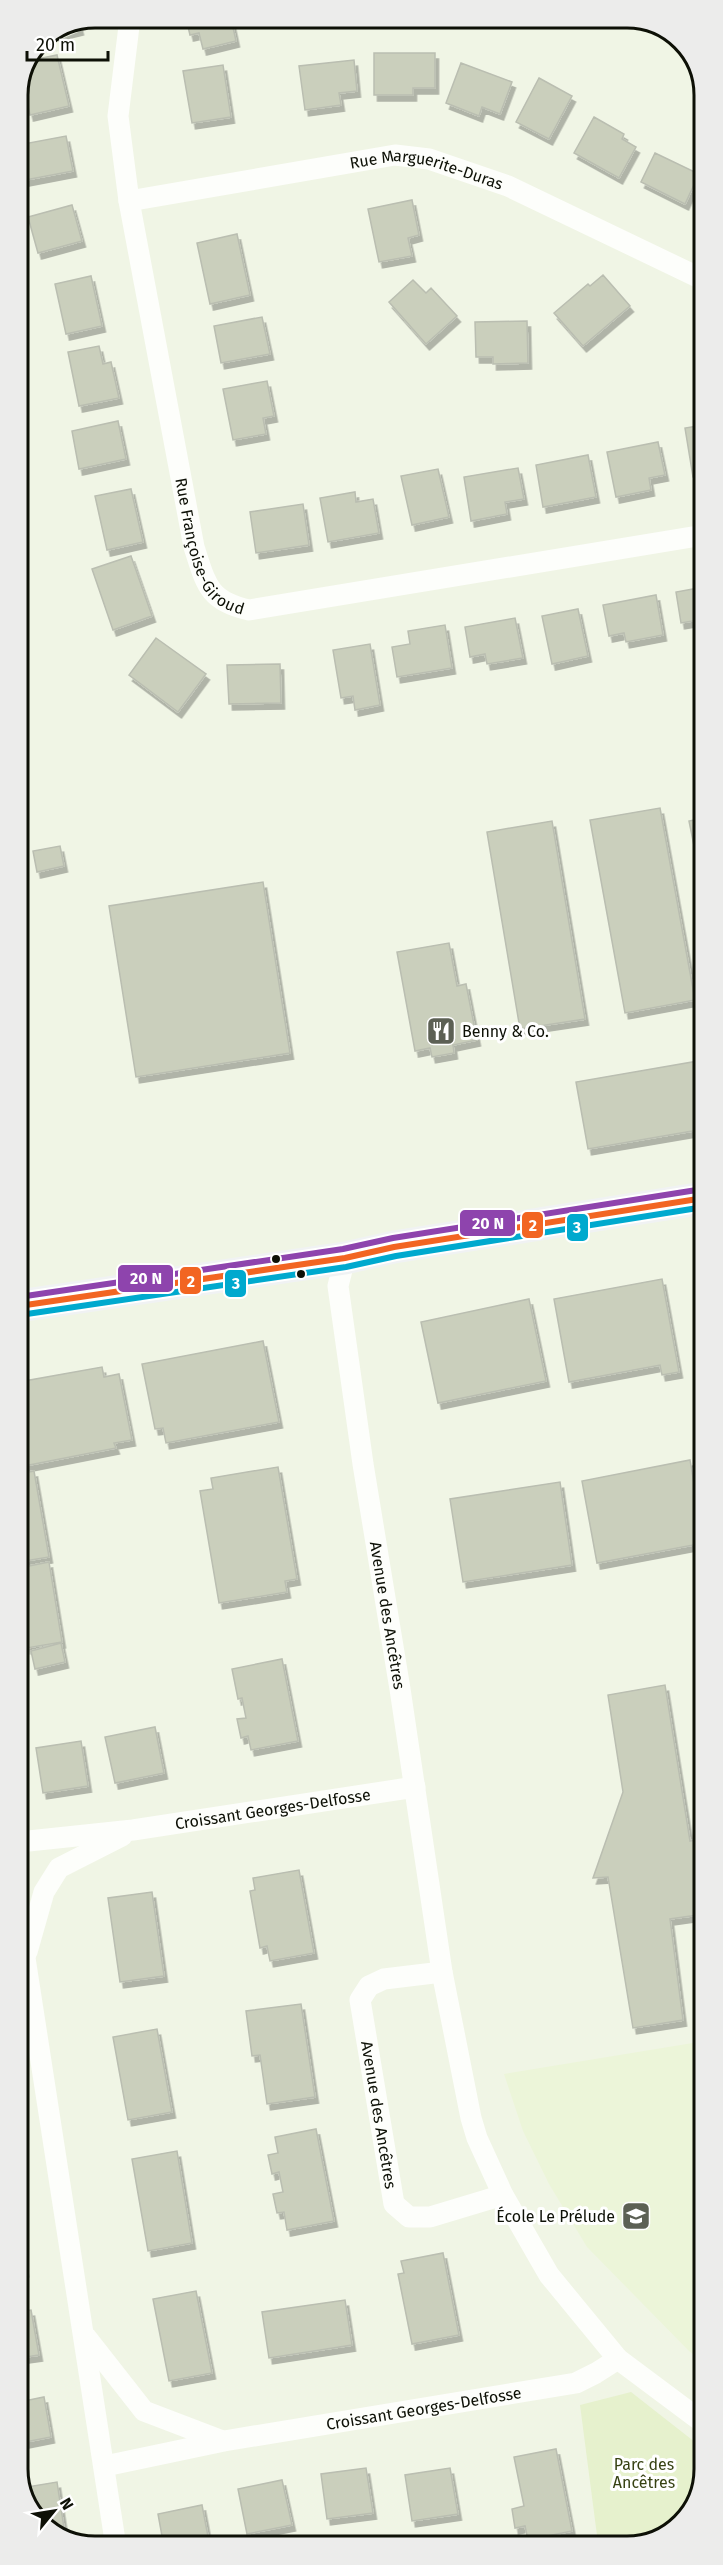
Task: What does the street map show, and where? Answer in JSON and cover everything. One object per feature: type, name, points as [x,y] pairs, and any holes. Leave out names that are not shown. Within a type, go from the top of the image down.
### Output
[{"type":"main road","points":[[28,1305],[345,1258],[394,1247],[694,1200]]},
{"type":"street","name":"Rue Françoise-Giroud","points":[[129,28],[118,116],[129,201],[194,547],[213,594],[232,606],[249,610],[694,537]]},
{"type":"street","name":"Rue Marguerite-Duras","points":[[129,201],[395,156],[429,159],[508,186],[694,275]]},
{"type":"street","name":"Avenue des Ancêtres","points":[[345,1258],[338,1286],[363,1464],[442,1972],[477,2138],[503,2195],[549,2276],[618,2359],[694,2416]]},
{"type":"street","name":"Croissant Georges-Delfosse","points":[[28,1841],[133,1830],[415,1787]]},
{"type":"street","name":"Croissant Georges-Delfosse","points":[[28,1947],[44,1892],[59,1869],[133,1830]]},
{"type":"street","name":"Avenue des Ancêtres","points":[[442,1972],[384,1980],[369,1986],[360,2000],[394,2204],[410,2217],[430,2217],[503,2195]]},
{"type":"street","name":"Croissant Georges-Delfosse","points":[[28,1976],[115,2536]]},
{"type":"street","name":"Croissant Georges-Delfosse","points":[[84,2335],[144,2411],[224,2441]]},
{"type":"street","name":"Croissant Georges-Delfosse","points":[[105,2466],[224,2441],[576,2383],[618,2359]]},
{"type":"shaded area","name":"École Le Prélude","points":[[694,2043],[694,2355],[587,2247],[549,2184],[523,2131],[504,2074]]},
{"type":"green space","name":"Parc des Ancêtres","points":[[631,2392],[694,2441],[693,2483],[686,2503],[672,2520],[661,2528],[641,2535],[597,2536],[580,2405]]},
{"type":"building","points":[[188,28],[233,28],[236,41],[203,49],[199,33],[190,35]]},
{"type":"building","points":[[374,53],[435,53],[435,88],[413,88],[413,95],[374,95]]},
{"type":"building","points":[[57,55],[69,106],[30,115],[28,95],[30,82],[40,59]]},
{"type":"building","points":[[354,60],[357,91],[339,93],[341,105],[305,110],[299,66]]},
{"type":"building","points":[[461,63],[512,82],[500,114],[482,107],[479,116],[446,103]]},
{"type":"building","points":[[223,65],[231,117],[192,123],[183,71]]},
{"type":"building","points":[[539,78],[572,96],[549,139],[516,122]]},
{"type":"building","points":[[594,117],[624,134],[622,139],[636,147],[619,178],[574,153]]},
{"type":"building","points":[[66,136],[73,171],[28,179],[28,143]]},
{"type":"building","points":[[655,153],[694,172],[694,185],[685,204],[641,182]]},
{"type":"building","points":[[412,200],[419,235],[408,238],[412,256],[379,262],[368,209]]},
{"type":"building","points":[[72,205],[82,241],[38,253],[28,217]]},
{"type":"building","points":[[237,234],[250,295],[210,304],[197,243]]},
{"type":"building","points":[[603,275],[630,306],[583,346],[554,313],[588,284],[590,286]]},
{"type":"building","points":[[91,276],[102,326],[66,334],[55,284]]},
{"type":"building","points":[[413,280],[426,293],[431,288],[457,316],[426,344],[389,302]]},
{"type":"building","points":[[262,317],[270,354],[221,363],[214,326]]},
{"type":"building","points":[[527,321],[528,363],[493,364],[493,357],[476,357],[475,322]]},
{"type":"building","points":[[99,346],[103,364],[111,362],[119,398],[79,406],[68,352]]},
{"type":"building","points":[[267,381],[274,416],[263,418],[266,434],[233,440],[223,389]]},
{"type":"building","points":[[118,421],[126,459],[79,469],[72,431]]},
{"type":"building","points":[[694,427],[693,477],[685,428]]},
{"type":"building","points":[[658,442],[665,475],[649,478],[651,490],[616,497],[607,452]]},
{"type":"building","points":[[588,455],[596,497],[543,507],[536,465]]},
{"type":"building","points":[[518,468],[524,499],[505,502],[507,514],[471,521],[464,477]]},
{"type":"building","points":[[438,469],[449,517],[412,525],[401,476]]},
{"type":"building","points":[[131,489],[143,542],[107,550],[95,496]]},
{"type":"building","points":[[355,492],[356,502],[373,499],[379,533],[328,542],[320,498]]},
{"type":"building","points":[[303,504],[309,545],[256,553],[250,512]]},
{"type":"building","points":[[131,556],[152,616],[113,630],[92,569]]},
{"type":"building","points":[[694,589],[694,621],[681,623],[676,592]]},
{"type":"building","points":[[656,595],[663,635],[626,642],[624,633],[609,636],[603,605]]},
{"type":"building","points":[[578,609],[588,656],[552,664],[542,616]]},
{"type":"building","points":[[515,618],[523,658],[487,664],[485,654],[470,657],[465,627]]},
{"type":"building","points":[[445,625],[452,668],[397,677],[392,647],[410,644],[408,631]]},
{"type":"building","points":[[156,638],[206,674],[178,712],[129,675]]},
{"type":"building","points":[[370,644],[380,705],[355,710],[353,696],[341,698],[333,650]]},
{"type":"building","points":[[280,664],[281,703],[229,704],[227,665]]},
{"type":"building","points":[[660,808],[694,1000],[625,1013],[590,820]]},
{"type":"building","points":[[694,820],[694,846],[689,821]]},
{"type":"building","points":[[552,821],[585,1019],[520,1029],[487,832]]},
{"type":"building","points":[[60,846],[64,866],[37,872],[33,851]]},
{"type":"building","points":[[263,882],[290,1053],[136,1077],[109,906]]},
{"type":"building","points":[[449,943],[457,986],[466,984],[477,1040],[453,1045],[454,1053],[432,1057],[430,1048],[415,1051],[397,952]]},
{"type":"building","points":[[694,1062],[694,1131],[588,1149],[576,1082]]},
{"type":"building","points":[[662,1279],[679,1372],[662,1375],[660,1365],[569,1382],[554,1299]]},
{"type":"building","points":[[529,1299],[546,1381],[438,1403],[421,1322]]},
{"type":"building","points":[[263,1341],[279,1422],[166,1443],[163,1428],[155,1429],[142,1364]]},
{"type":"building","points":[[102,1367],[104,1377],[119,1374],[132,1440],[114,1443],[116,1448],[28,1465],[28,1380]]},
{"type":"building","points":[[690,1460],[694,1484],[694,1545],[597,1563],[582,1481]]},
{"type":"building","points":[[278,1467],[297,1579],[285,1581],[287,1592],[219,1603],[200,1491],[213,1489],[211,1478]]},
{"type":"building","points":[[34,1471],[49,1557],[28,1560],[28,1472]]},
{"type":"building","points":[[560,1482],[572,1565],[463,1582],[450,1499]]},
{"type":"building","points":[[49,1562],[62,1642],[28,1648],[28,1566]]},
{"type":"building","points":[[61,1643],[65,1662],[35,1669],[31,1651]]},
{"type":"building","points":[[282,1659],[298,1741],[251,1750],[248,1736],[241,1738],[237,1719],[246,1718],[242,1698],[238,1699],[232,1669]]},
{"type":"building","points":[[665,1685],[690,1841],[694,1840],[694,1916],[670,1919],[683,2020],[633,2028],[608,1877],[593,1878],[623,1792],[608,1695]]},
{"type":"building","points":[[155,1727],[164,1773],[115,1783],[105,1737]]},
{"type":"building","points":[[81,1741],[88,1786],[43,1793],[36,1748]]},
{"type":"building","points":[[299,1870],[314,1953],[270,1961],[267,1946],[260,1948],[250,1891],[255,1890],[253,1878]]},
{"type":"building","points":[[152,1892],[164,1976],[120,1982],[108,1898]]},
{"type":"building","points":[[301,2004],[315,2097],[267,2104],[260,2055],[252,2056],[246,2011]]},
{"type":"building","points":[[157,2029],[172,2112],[128,2120],[113,2037]]},
{"type":"building","points":[[316,2129],[334,2221],[287,2230],[284,2212],[277,2213],[273,2194],[283,2192],[279,2172],[272,2174],[268,2155],[278,2153],[275,2137]]},
{"type":"building","points":[[177,2151],[192,2243],[148,2251],[132,2159]]},
{"type":"building","points":[[443,2253],[459,2335],[412,2344],[398,2274],[404,2273],[401,2261]]},
{"type":"building","points":[[196,2291],[212,2373],[169,2381],[153,2299]]},
{"type":"building","points":[[345,2300],[352,2345],[269,2358],[262,2312]]},
{"type":"building","points":[[28,2310],[31,2310],[39,2355],[28,2357]]},
{"type":"building","points":[[44,2397],[51,2437],[28,2441],[28,2400]]},
{"type":"building","points":[[556,2449],[572,2531],[548,2536],[527,2536],[525,2526],[515,2528],[512,2509],[524,2506],[514,2457]]},
{"type":"building","points":[[366,2468],[373,2513],[327,2519],[321,2474]]},
{"type":"building","points":[[450,2468],[458,2514],[412,2521],[405,2475]]},
{"type":"building","points":[[282,2480],[292,2525],[247,2534],[238,2489]]},
{"type":"building","points":[[57,2482],[64,2528],[45,2514],[37,2503],[31,2486]]},
{"type":"building","points":[[202,2505],[208,2536],[162,2536],[158,2514]]},
{"type":"transit line","points":[[28,1296],[343,1249],[393,1238],[694,1190]]},
{"type":"transit line","name":"2","points":[[28,1305],[345,1258],[394,1247],[694,1200]]},
{"type":"transit line","name":"3","points":[[28,1314],[346,1267],[396,1256],[694,1209]]},
{"type":"place","name":"Benny & Co.","points":[[441,1031]]},
{"type":"place","name":"École Le Prélude","points":[[636,2216]]}]
